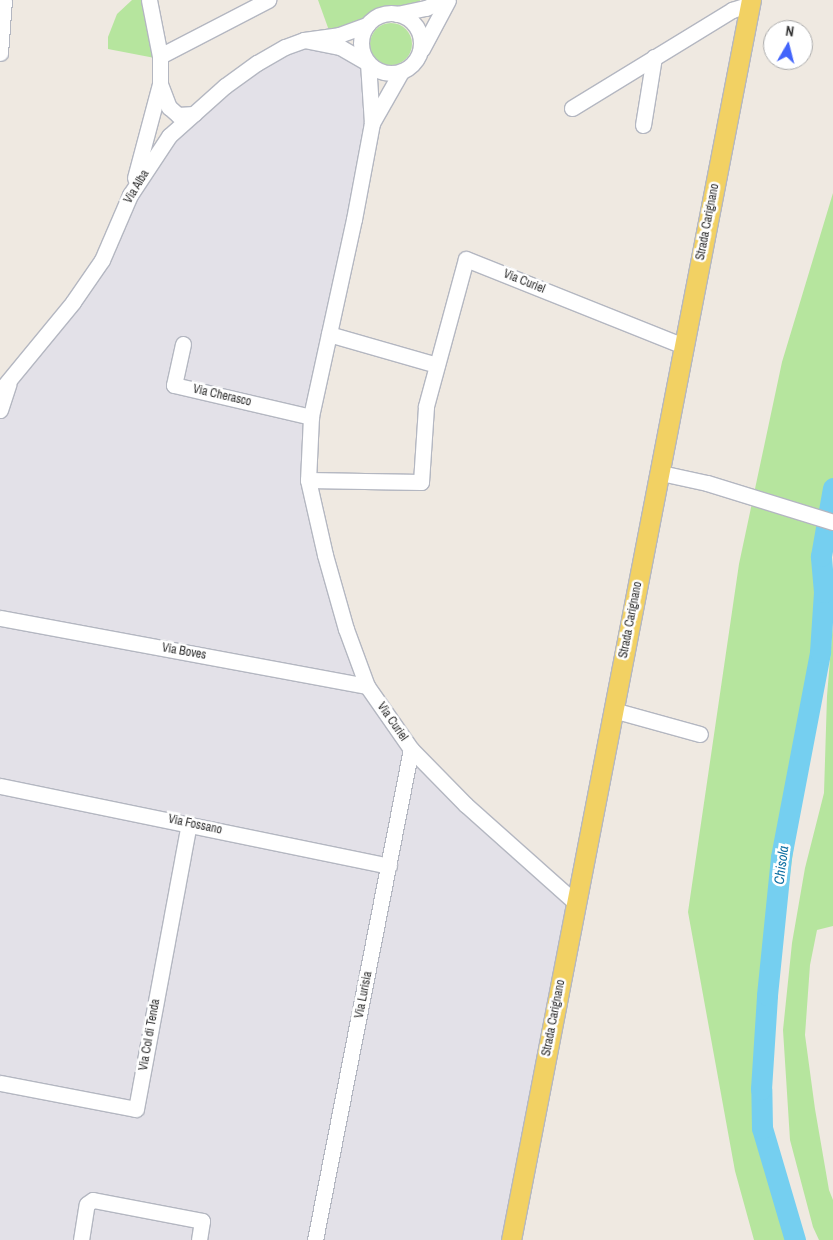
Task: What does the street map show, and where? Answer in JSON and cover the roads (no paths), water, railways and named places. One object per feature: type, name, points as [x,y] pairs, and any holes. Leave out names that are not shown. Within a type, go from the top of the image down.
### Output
[{"type":"main road","name":"Strada Carignano","points":[[511,1240],[751,2]]},
{"type":"street","points":[[0,53],[4,0]]},
{"type":"street","points":[[130,195],[160,84],[160,56],[149,0]]},
{"type":"street","points":[[160,56],[268,0]]},
{"type":"street","points":[[368,63],[360,44],[362,34],[367,25],[380,16],[426,8],[443,0]]},
{"type":"street","points":[[304,40],[340,47],[368,63],[377,71],[389,74],[401,72],[413,65],[448,0]]},
{"type":"street","points":[[572,108],[732,10],[751,2]]},
{"type":"street","points":[[397,14],[406,17],[414,24],[422,43],[420,53]]},
{"type":"street","name":"Via Alba","points":[[0,391],[12,374],[73,302],[102,260],[130,195],[169,136],[225,86],[257,62],[285,47],[304,40],[339,35],[367,25]]},
{"type":"street","points":[[643,125],[654,57]]},
{"type":"street","name":"Via Curiel","points":[[368,63],[372,123],[354,219],[311,417],[308,480],[328,564],[346,629],[367,686],[411,749],[466,805],[576,903]]},
{"type":"street","name":"Via Curiel","points":[[372,123],[401,72]]},
{"type":"street","points":[[160,84],[169,108],[178,115],[194,114]]},
{"type":"street","points":[[151,120],[152,129],[158,135],[169,136]]},
{"type":"street","name":"Via Curiel","points":[[308,480],[422,482],[426,406],[466,259],[684,346]]},
{"type":"street","points":[[329,334],[437,365]]},
{"type":"street","name":"Via Cherasco","points":[[183,344],[174,385],[311,417]]},
{"type":"street","name":"Via Alba","points":[[0,410],[12,374]]},
{"type":"street","points":[[661,472],[707,483],[833,522]]},
{"type":"street","name":"Via Boves","points":[[0,618],[367,686]]},
{"type":"street","points":[[613,710],[700,734]]},
{"type":"street","name":"Via Lurisia","points":[[315,1240],[411,749]]},
{"type":"street","name":"Via Fossano","points":[[0,786],[389,866]]},
{"type":"street","name":"Via Col di Tenda","points":[[0,1083],[136,1110],[189,824]]},
{"type":"street","points":[[81,1240],[87,1204],[93,1200],[202,1221],[199,1240]]},
{"type":"waterway","name":"Chisola","points":[[795,1240],[762,1128],[761,1089],[767,995],[781,857],[820,652],[824,592],[821,556],[833,488]]}]
